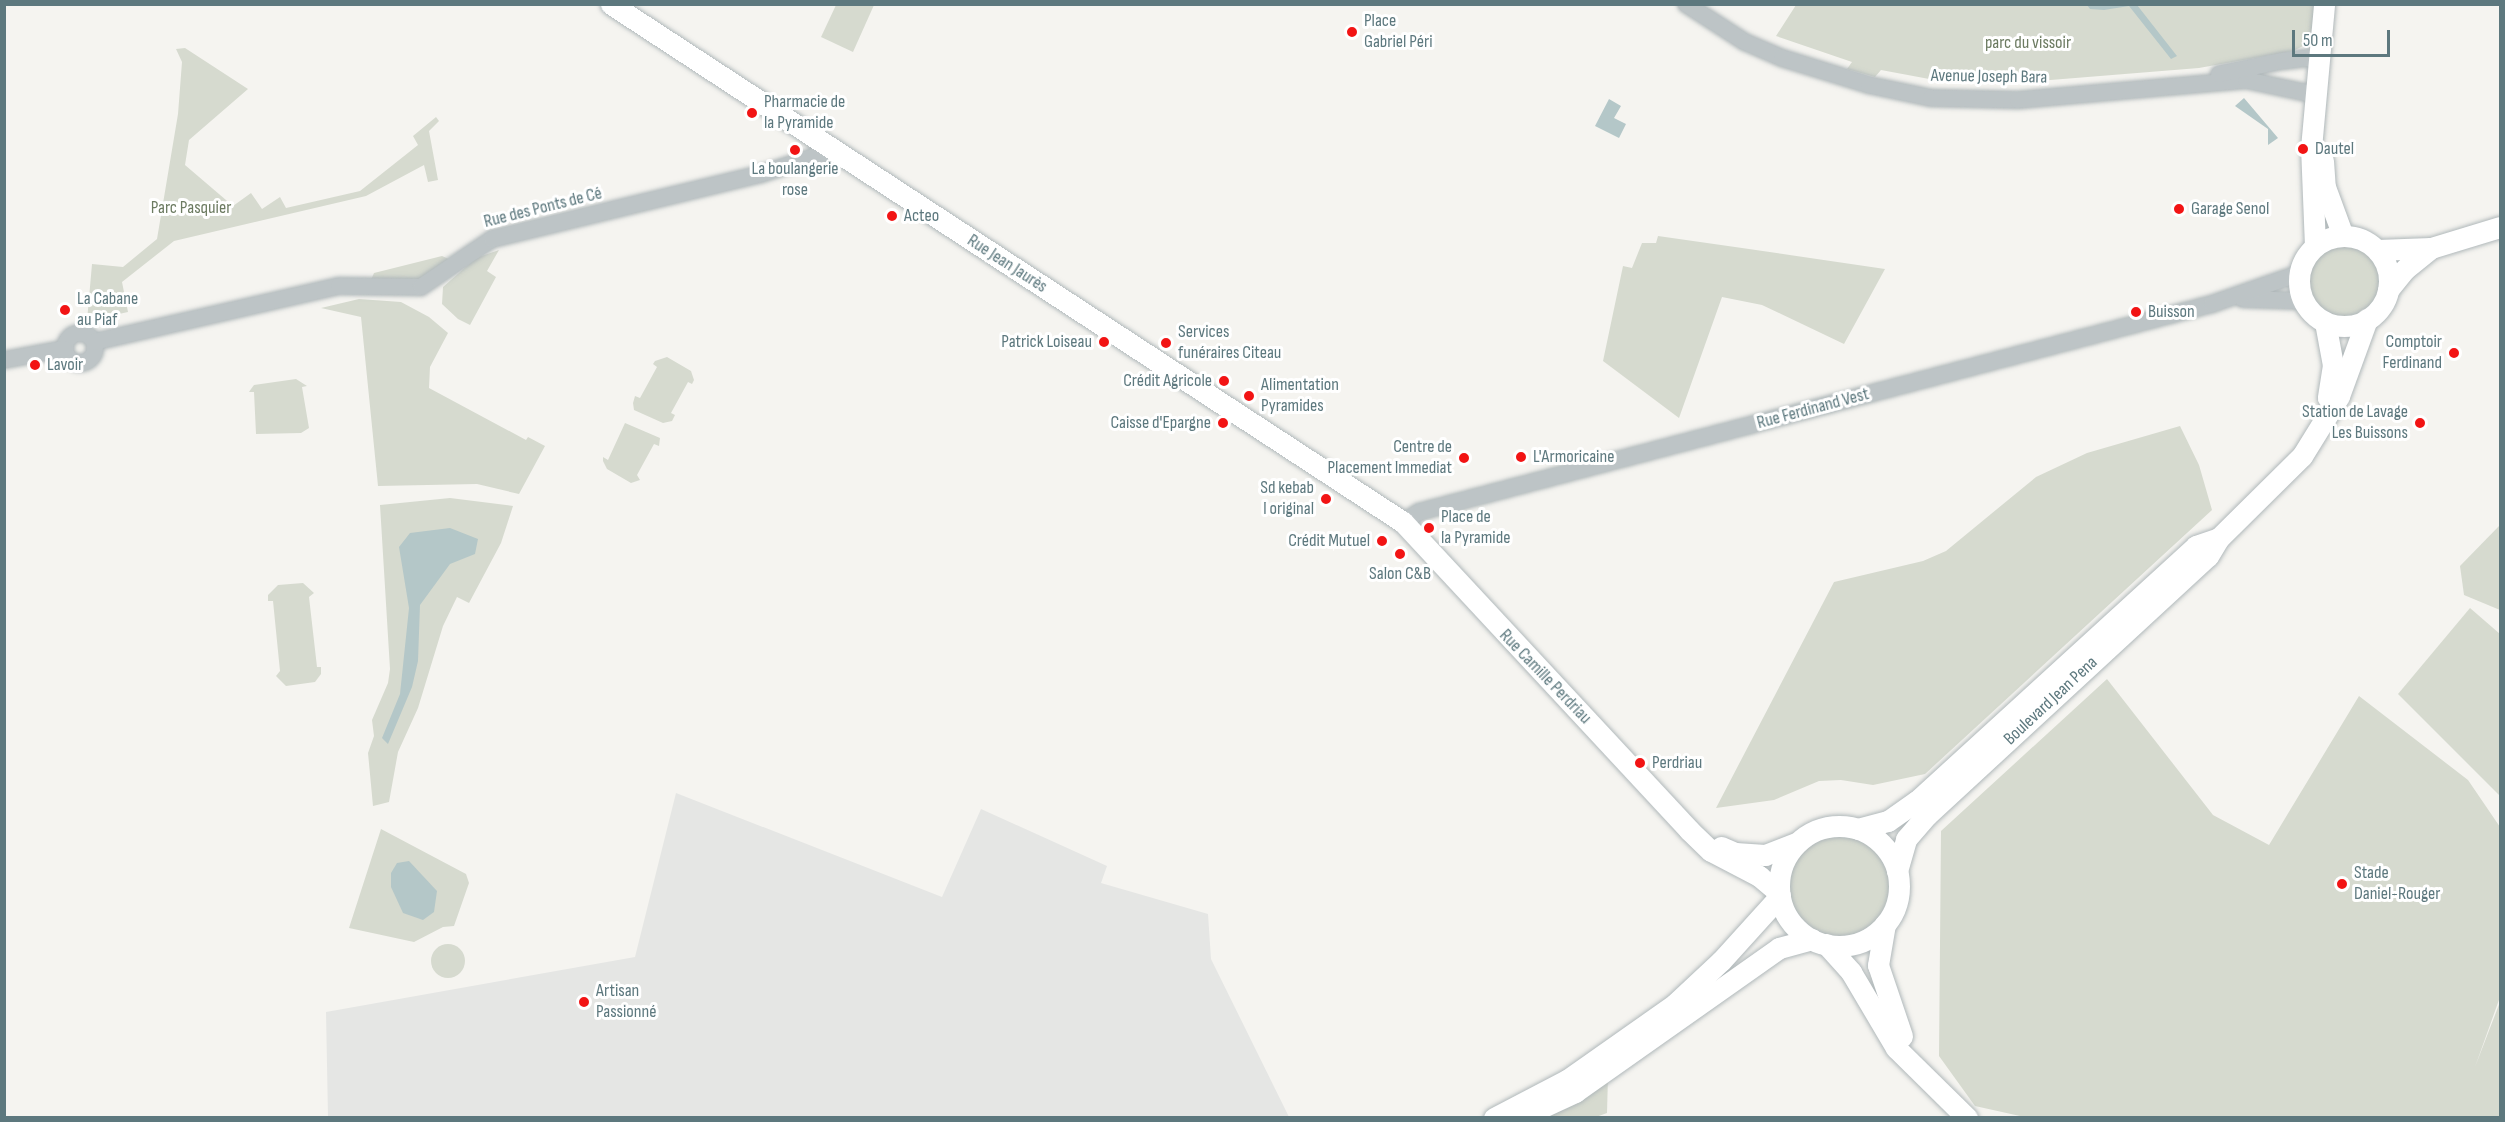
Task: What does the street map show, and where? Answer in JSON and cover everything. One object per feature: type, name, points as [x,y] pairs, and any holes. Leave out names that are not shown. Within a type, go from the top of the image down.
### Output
[{"type":"main road","name":"Rue Jean Jaurès","points":[[611,4],[1403,522]]},
{"type":"main road","points":[[2324,4],[2311,166],[2315,246],[2300,273],[2304,301],[2325,322],[2346,326],[2367,319],[2382,305],[2388,290],[2404,269],[2431,248]]},
{"type":"main road","points":[[2315,120],[2325,186],[2343,236]]},
{"type":"main road","points":[[2377,250],[2431,248],[2500,227]]},
{"type":"main road","points":[[2315,246],[2343,236],[2364,241],[2377,250],[2387,269],[2388,290]]},
{"type":"main road","name":"Boulevard Jean Pena","points":[[1897,872],[1906,839],[1927,815],[2208,556],[2219,538],[2294,465],[2320,430],[2339,396],[2367,319]]},
{"type":"main road","name":"Boulevard Jean Pena","points":[[2320,430],[2333,365],[2325,322]]},
{"type":"main road","name":"Rue Camille Perdriau","points":[[1403,522],[1689,830],[1711,851],[1759,876],[1779,895]]},
{"type":"main road","name":"Boulevard Jean Pena","points":[[1858,829],[1888,821],[1917,801],[2196,546],[2219,538]]},
{"type":"main road","points":[[1494,1118],[1567,1080],[1675,1004],[1721,961],[1779,895],[1785,858],[1796,843],[1825,828],[1858,829],[1883,845],[1897,872],[1897,899],[1885,924],[1878,953],[1882,985],[1917,1066]]},
{"type":"main road","name":"Rue Camille Perdriau","points":[[1689,830],[1735,853],[1765,855],[1796,843]]},
{"type":"main road","points":[[1779,895],[1796,928],[1819,942],[1851,972],[1896,1048],[1917,1066],[1967,1118]]},
{"type":"main road","points":[[1519,1118],[1575,1092],[1779,948],[1819,942],[1858,942],[1885,924]]},
{"type":"street","name":"Avenue Joseph Bara","points":[[1686,4],[1745,42],[1782,58],[1869,85],[1931,98],[2018,100],[2201,81],[2246,80],[2317,95]]},
{"type":"street","name":"Avenue Joseph Bara","points":[[2201,81],[2282,61],[2307,58],[2319,62]]},
{"type":"street","name":"Rue des Ponts de Cé","points":[[4,360],[64,349],[67,339],[77,333],[86,334],[94,342],[339,286],[421,287],[492,239],[761,174],[835,150]]},
{"type":"street","name":"Rue Ferdinand Vest","points":[[1403,522],[1419,512],[2224,300],[2300,273]]},
{"type":"street","name":"Rue Ferdinand Vest","points":[[2224,300],[2256,297],[2304,301]]},
{"type":"shaded area","points":[[2087,5],[2137,5],[2177,56],[2171,59],[2129,6],[2104,10],[2090,9]]},
{"type":"shaded area","points":[[2244,98],[2278,138],[2268,145],[2268,129],[2235,106]]},
{"type":"shaded area","points":[[1609,99],[1621,106],[1614,118],[1626,124],[1619,138],[1595,126]]},
{"type":"shaded area","points":[[450,528],[478,539],[475,554],[450,564],[420,605],[418,661],[412,687],[388,744],[382,738],[400,694],[409,608],[399,547],[410,533]]},
{"type":"shaded area","points":[[676,793],[942,897],[981,809],[1107,866],[1101,883],[1208,914],[1211,959],[1289,1117],[328,1117],[326,1012],[635,957]]},
{"type":"shaded area","points":[[409,861],[437,891],[434,912],[423,920],[403,913],[391,887],[391,873],[397,863]]},
{"type":"green space","points":[[836,5],[874,5],[853,52],[821,37]]},
{"type":"green space","name":"parc du vissoir","points":[[1796,5],[2316,5],[2309,43],[2293,51],[2199,68],[2002,84],[1940,81],[1881,70],[1875,77],[1847,69],[1852,62],[1776,36]]},
{"type":"green space","name":"Parc Pasquier","points":[[185,48],[248,89],[189,140],[185,165],[233,206],[251,193],[262,209],[280,197],[286,208],[360,191],[418,145],[413,136],[436,117],[439,121],[429,131],[438,180],[428,182],[424,165],[366,196],[174,241],[122,282],[128,312],[87,321],[92,264],[123,267],[157,239],[178,114],[182,62],[176,49]]},
{"type":"green space","points":[[1658,236],[1885,269],[1844,344],[1762,305],[1722,297],[1679,418],[1603,361],[1623,266],[1632,268],[1642,243],[1656,243]]},
{"type":"green space","points":[[2343,244],[2357,247],[2369,255],[2377,267],[2380,281],[2377,295],[2369,307],[2357,315],[2343,318],[2329,315],[2317,307],[2309,295],[2306,281],[2309,267],[2317,255],[2329,247]]},
{"type":"green space","points":[[499,250],[487,271],[496,277],[470,325],[458,319],[442,304],[443,287],[476,258]]},
{"type":"green space","points":[[442,256],[451,260],[416,281],[371,280],[374,273]]},
{"type":"green space","points":[[359,299],[401,302],[429,317],[448,333],[430,367],[429,388],[526,440],[528,437],[545,446],[519,494],[477,484],[378,486],[361,317],[321,308]]},
{"type":"green space","points":[[667,357],[691,371],[694,380],[692,384],[688,382],[671,413],[675,415],[672,421],[663,423],[634,410],[633,403],[635,396],[640,398],[657,367],[653,364],[655,361]]},
{"type":"green space","points":[[296,379],[307,386],[302,387],[309,428],[301,433],[256,434],[254,392],[249,392],[251,389],[254,385]]},
{"type":"green space","points":[[625,423],[660,438],[659,446],[654,444],[637,475],[640,480],[631,483],[607,469],[603,461],[603,457],[608,460]]},
{"type":"green space","points":[[2180,426],[2199,465],[2212,510],[1925,774],[1873,785],[1841,780],[1819,781],[1774,800],[1716,808],[1834,582],[1923,561],[1946,551],[2036,477],[2087,453]]},
{"type":"green space","points":[[450,498],[513,506],[501,543],[469,603],[457,597],[443,626],[418,708],[398,752],[389,802],[373,806],[368,753],[374,736],[372,720],[388,683],[390,669],[380,505]]},
{"type":"green space","points":[[2500,525],[2500,610],[2464,595],[2460,566]]},
{"type":"green space","points":[[303,583],[314,593],[309,597],[317,667],[321,667],[321,674],[315,682],[286,686],[276,676],[280,671],[273,601],[268,601],[268,595],[278,585]]},
{"type":"green space","points":[[2470,608],[2500,634],[2500,796],[2398,694]]},
{"type":"green space","points":[[2107,679],[2213,815],[2269,845],[2359,696],[2468,780],[2500,827],[2500,997],[2475,1067],[2500,1002],[2500,1117],[2029,1118],[1975,1106],[1939,1056],[1941,831]]},
{"type":"green space","points":[[381,829],[466,874],[469,883],[454,926],[443,927],[414,942],[349,928]]},
{"type":"green space","points":[[1838,835],[1857,839],[1874,850],[1885,867],[1889,886],[1885,905],[1874,922],[1857,933],[1838,937],[1819,933],[1802,922],[1791,905],[1787,886],[1791,867],[1802,850],[1819,839]]},
{"type":"green space","points":[[448,944],[460,949],[465,961],[460,973],[448,978],[436,973],[431,961],[436,949]]},
{"type":"green space","points":[[1608,1076],[1607,1113],[1596,1117],[1538,1118]]},
{"type":"place","name":"Place Gabriel Péri","points":[[1352,32]]},
{"type":"place","name":"Pharmacie de la Pyramide","points":[[752,113]]},
{"type":"place","name":"Dautel","points":[[2303,149]]},
{"type":"place","name":"La boulangerie rose","points":[[795,150]]},
{"type":"place","name":"Garage Senol","points":[[2179,209]]},
{"type":"place","name":"Acteo","points":[[892,216]]},
{"type":"place","name":"La Cabane au Piaf","points":[[65,310]]},
{"type":"place","name":"Buisson","points":[[2136,312]]},
{"type":"place","name":"Patrick Loiseau","points":[[1104,342]]},
{"type":"place","name":"Services funéraires Citeau","points":[[1166,343]]},
{"type":"place","name":"Comptoir Ferdinand","points":[[2454,353]]},
{"type":"place","name":"Lavoir","points":[[35,365]]},
{"type":"place","name":"Crédit Agricole","points":[[1224,381]]},
{"type":"place","name":"Alimentation Pyramides","points":[[1249,396]]},
{"type":"place","name":"Caisse d'Epargne","points":[[1223,423]]},
{"type":"place","name":"Station de Lavage Les Buissons","points":[[2420,423]]},
{"type":"place","name":"L'Armoricaine","points":[[1521,457]]},
{"type":"place","name":"Centre de Placement Immediat","points":[[1464,458]]},
{"type":"place","name":"Sd kebab l original","points":[[1326,499]]},
{"type":"place","name":"Place de la Pyramide","points":[[1429,528]]},
{"type":"place","name":"Crédit Mutuel","points":[[1382,541]]},
{"type":"place","name":"Salon C&B","points":[[1400,554]]},
{"type":"place","name":"Perdriau","points":[[1640,763]]},
{"type":"place","name":"Stade Daniel-Rouger","points":[[2342,884]]},
{"type":"place","name":"Artisan Passionné","points":[[584,1002]]}]
